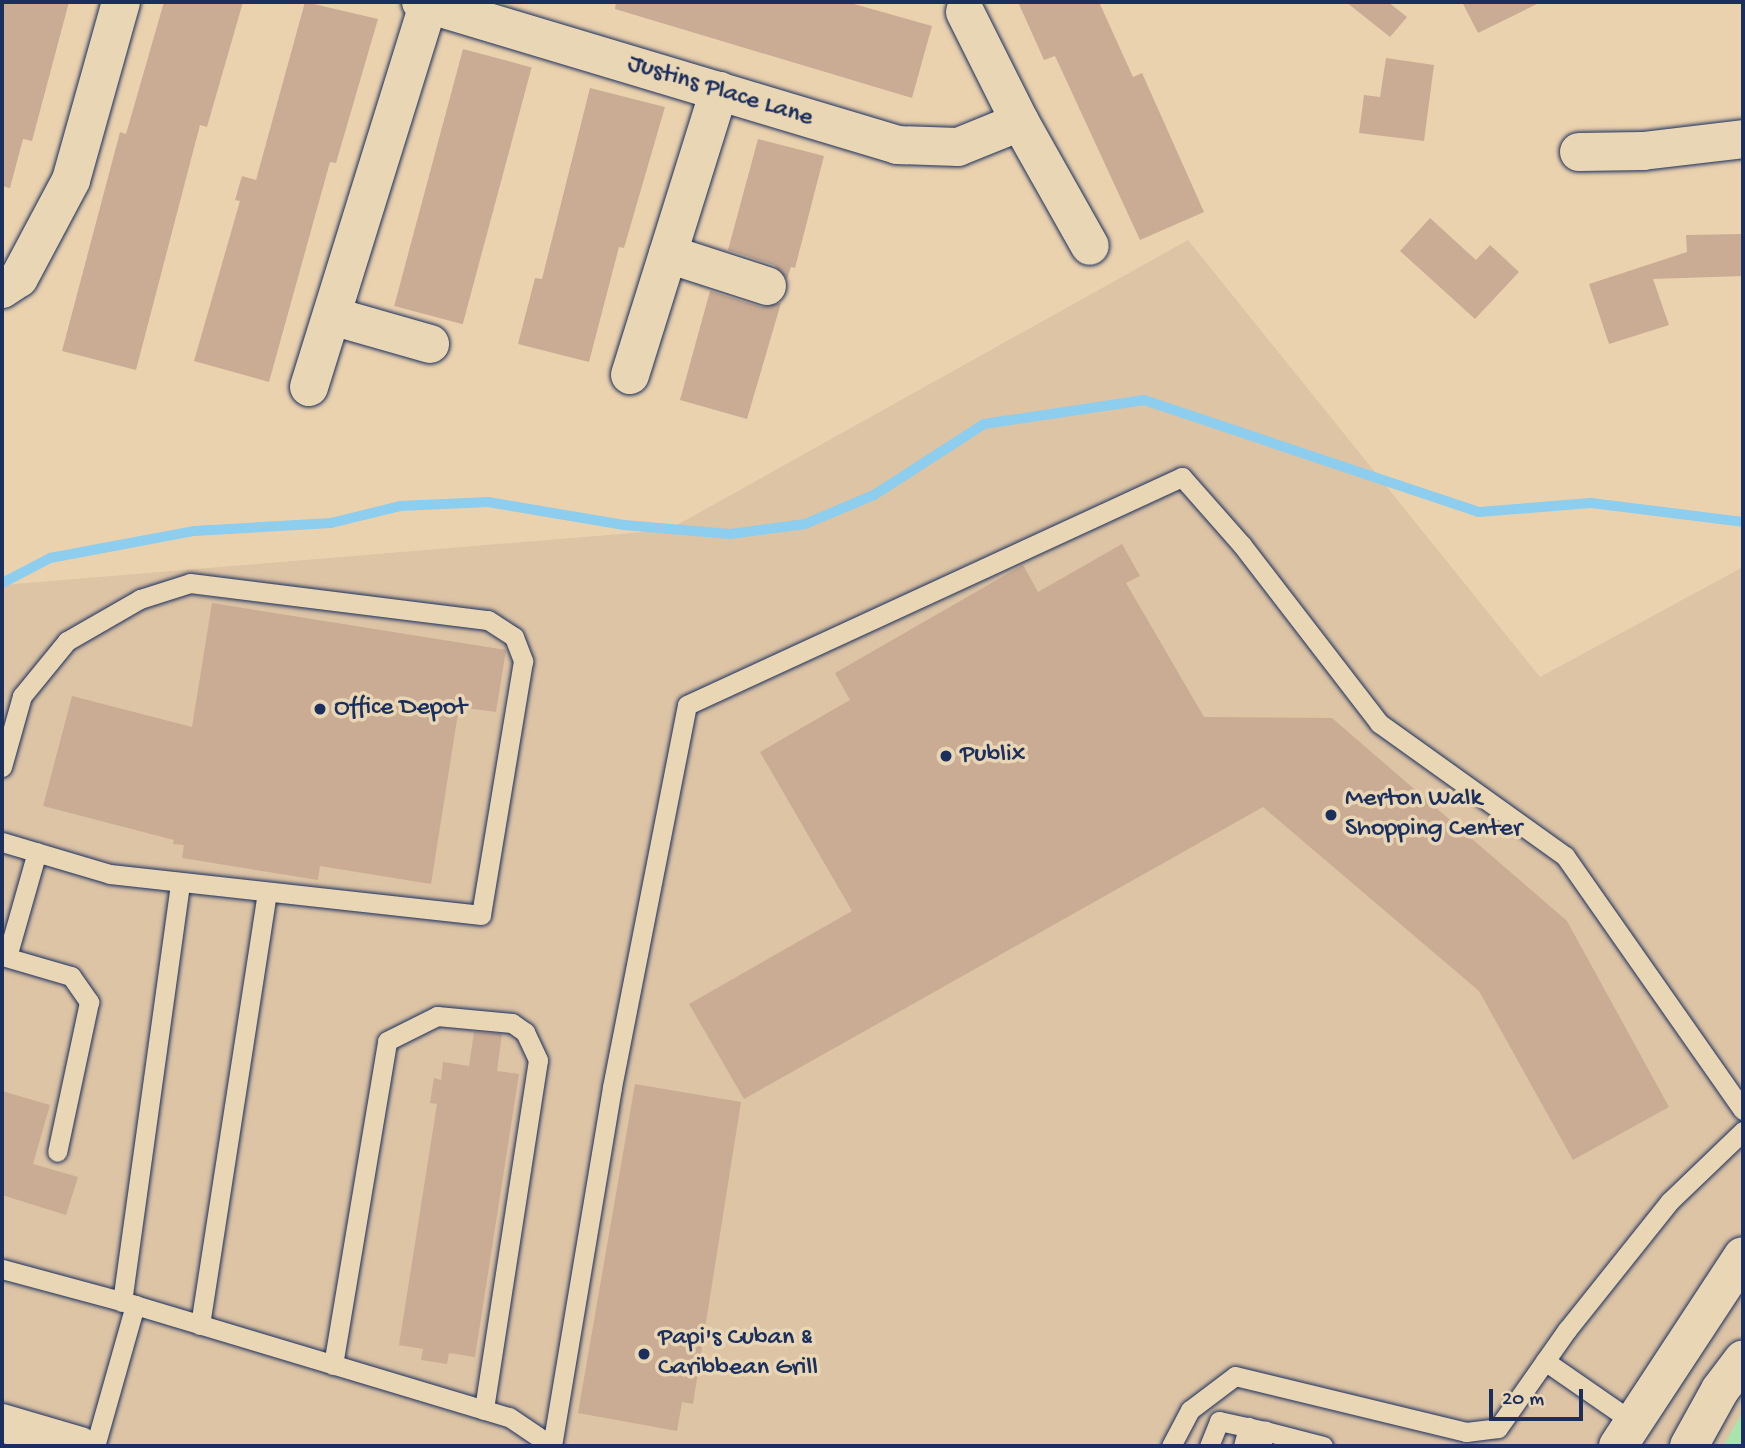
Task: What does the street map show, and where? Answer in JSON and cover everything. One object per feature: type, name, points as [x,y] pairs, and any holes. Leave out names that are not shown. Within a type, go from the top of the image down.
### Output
[{"type":"street","points":[[2,289],[19,278],[71,180],[121,2]]},
{"type":"street","points":[[309,387],[424,3]]},
{"type":"street","name":"Justins Place Lane","points":[[424,3],[897,145],[958,147],[1020,122]]},
{"type":"street","points":[[965,12],[1020,122],[1090,246]]},
{"type":"street","points":[[630,375],[719,92]]},
{"type":"street","points":[[1579,152],[1643,150],[1743,139]]},
{"type":"street","points":[[668,254],[767,286]]},
{"type":"street","points":[[332,316],[430,344]]},
{"type":"street","points":[[1625,1434],[1743,1256]]},
{"type":"street","points":[[1689,1446],[1743,1360]]},
{"type":"street","points":[[2,1423],[80,1446]]},
{"type":"lane","points":[[2,1269],[129,1303],[509,1417],[552,1446],[612,1087],[687,705],[1182,477],[1242,545],[1378,723],[1565,856],[1743,1110]]},
{"type":"lane","points":[[2,768],[22,696],[67,641],[139,599],[190,583],[488,620],[514,638],[523,661],[481,915],[110,874],[2,842]]},
{"type":"lane","points":[[37,852],[4,956],[71,976],[89,1002],[57,1152]]},
{"type":"lane","points":[[95,1446],[129,1303],[180,882]]},
{"type":"lane","points":[[200,1325],[267,892]]},
{"type":"lane","points":[[333,1365],[387,1041],[412,1026],[437,1016],[512,1023],[525,1032],[538,1060],[484,1410]]},
{"type":"lane","points":[[1171,1446],[1189,1410],[1235,1376],[1466,1432],[1498,1428],[1545,1361],[1669,1202],[1743,1131]]},
{"type":"lane","points":[[1545,1361],[1625,1434]]},
{"type":"lane","points":[[1209,1446],[1219,1421],[1265,1438],[1323,1446]]},
{"type":"lane","points":[[1223,1446],[1265,1438]]},
{"type":"shaded area","points":[[1188,240],[1540,677],[1743,567],[1743,1446],[38,1446],[2,1436],[2,585],[668,530]]},
{"type":"green space","points":[[1743,1411],[1743,1446],[1723,1446]]},
{"type":"building","points":[[2,2],[69,2],[32,141],[23,139],[10,188],[2,186]]},
{"type":"building","points":[[164,2],[243,2],[207,127],[200,125],[136,370],[62,351],[120,132],[126,134]]},
{"type":"building","points":[[305,2],[378,19],[336,163],[330,162],[269,382],[194,361],[240,201],[235,200],[242,176],[256,180]]},
{"type":"building","points":[[616,2],[847,2],[932,26],[912,98],[615,9]]},
{"type":"building","points":[[1018,2],[1099,2],[1133,77],[1142,73],[1204,212],[1140,240],[1055,56],[1044,60]]},
{"type":"building","points":[[1346,2],[1388,2],[1407,17],[1390,37]]},
{"type":"building","points":[[1462,2],[1541,2],[1478,33]]},
{"type":"building","points":[[463,49],[532,67],[463,324],[394,306]]},
{"type":"building","points":[[1386,58],[1434,65],[1424,141],[1359,133],[1364,95],[1380,97]]},
{"type":"building","points":[[590,88],[665,107],[624,248],[619,247],[589,362],[518,344],[535,278],[542,279]]},
{"type":"building","points":[[758,139],[824,156],[795,268],[791,267],[787,279],[774,265],[728,250]]},
{"type":"building","points":[[1430,218],[1476,260],[1490,245],[1519,272],[1475,319],[1400,251]]},
{"type":"building","points":[[1743,234],[1743,276],[1653,279],[1669,325],[1609,344],[1589,284],[1687,252],[1686,235]]},
{"type":"building","points":[[710,291],[761,307],[781,303],[747,419],[680,400]]},
{"type":"building","points":[[1122,544],[1140,576],[1126,583],[1204,717],[1332,718],[1567,921],[1669,1107],[1573,1160],[1479,991],[1263,807],[744,1099],[689,1004],[852,911],[760,752],[850,700],[835,673],[1023,565],[1038,592]]},
{"type":"building","points":[[212,603],[506,650],[496,712],[459,707],[431,884],[320,866],[318,880],[182,858],[184,845],[173,844],[174,840],[43,806],[72,696],[192,727]]},
{"type":"building","points":[[474,1032],[502,1034],[497,1071],[519,1074],[475,1357],[449,1353],[447,1364],[421,1360],[423,1349],[399,1345],[437,1104],[430,1103],[434,1078],[441,1080],[443,1062],[469,1066]]},
{"type":"building","points":[[635,1084],[741,1102],[693,1404],[682,1402],[677,1431],[578,1413]]},
{"type":"building","points":[[2,1091],[50,1105],[33,1164],[78,1177],[66,1215],[2,1195]]},
{"type":"waterway","points":[[2,583],[50,558],[194,531],[331,523],[400,506],[488,502],[624,525],[730,534],[805,524],[874,495],[984,424],[1144,400],[1479,512],[1591,503],[1743,522]]},
{"type":"place","name":"Office Depot","points":[[320,709]]},
{"type":"place","name":"Publix","points":[[946,756]]},
{"type":"place","name":"Merton Walk Shopping Center","points":[[1331,815]]},
{"type":"place","name":"Papi's Cuban & Caribbean Grill","points":[[644,1354]]}]
